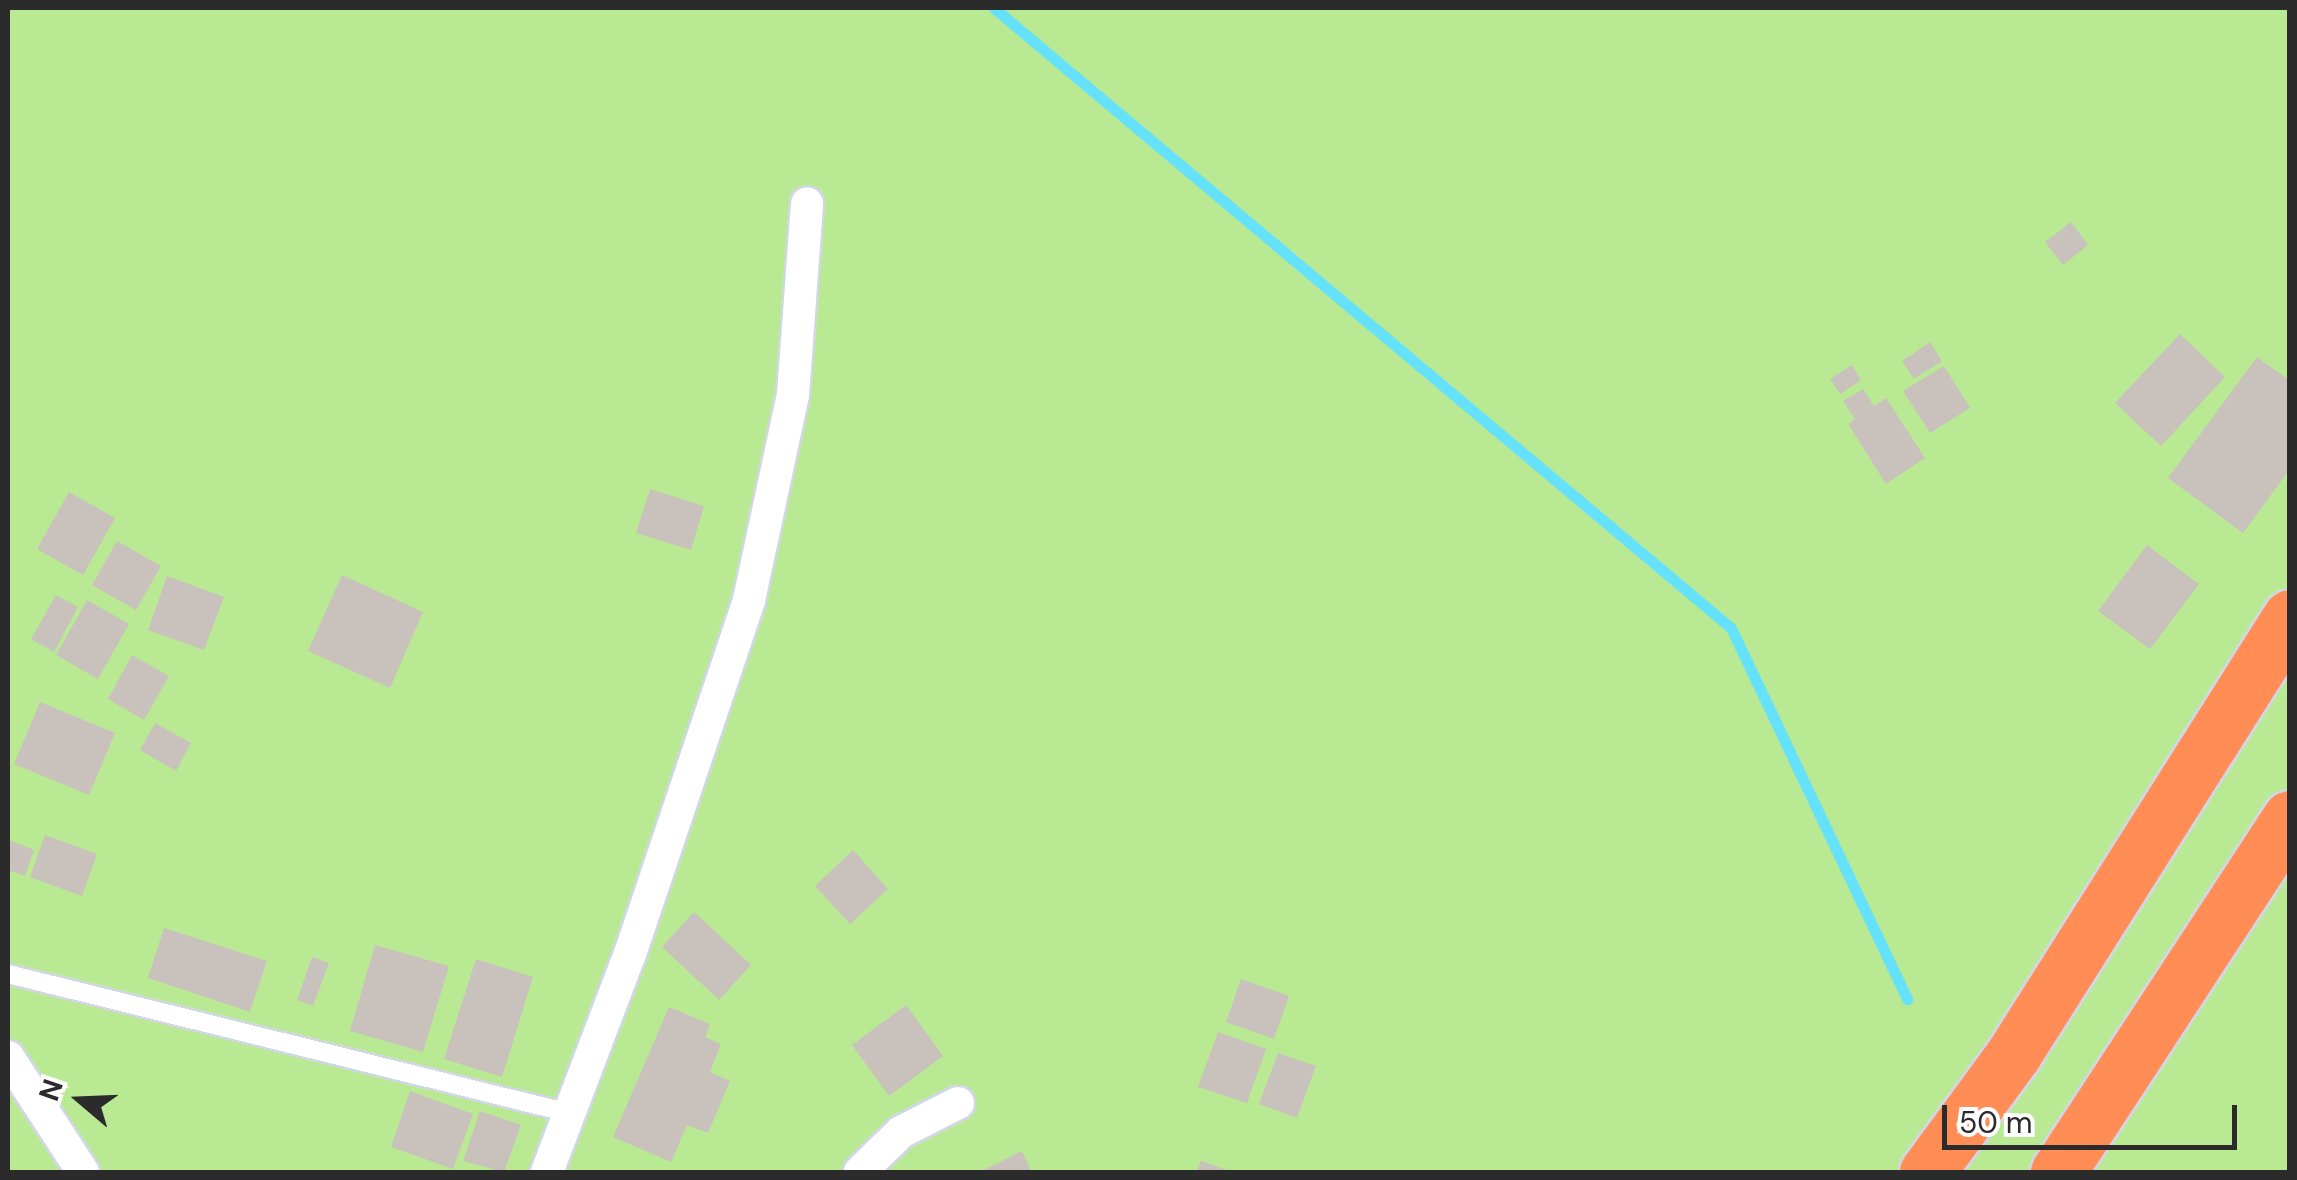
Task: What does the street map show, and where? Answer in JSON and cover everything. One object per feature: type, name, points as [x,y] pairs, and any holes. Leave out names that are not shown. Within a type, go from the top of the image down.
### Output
[{"type":"highway","points":[[1927,1172],[2013,1055],[2290,617]]},
{"type":"highway","points":[[2058,1172],[2290,818]]},
{"type":"street","points":[[547,1172],[750,600],[793,395],[807,204]]},
{"type":"street","points":[[8,1057],[83,1172]]},
{"type":"street","points":[[860,1172],[900,1132],[958,1102]]},
{"type":"lane","points":[[8,974],[569,1112]]},
{"type":"green space","points":[[8,8],[2289,8],[2289,1172],[8,1172]]},
{"type":"building","points":[[2071,222],[2088,245],[2063,265],[2045,242]]},
{"type":"building","points":[[2180,334],[2225,377],[2161,446],[2115,403]]},
{"type":"building","points":[[1930,342],[1942,361],[1914,379],[1902,361]]},
{"type":"building","points":[[2257,357],[2290,381],[2290,469],[2243,533],[2168,478]]},
{"type":"building","points":[[1852,365],[1861,380],[1840,394],[1830,379]]},
{"type":"building","points":[[1944,366],[1970,408],[1930,433],[1903,391]]},
{"type":"building","points":[[1863,389],[1874,406],[1886,398],[1925,458],[1886,484],[1848,424],[1855,419],[1843,401]]},
{"type":"building","points":[[650,489],[704,506],[691,550],[636,533]]},
{"type":"building","points":[[69,492],[115,518],[83,575],[37,549]]},
{"type":"building","points":[[117,541],[161,566],[136,610],[92,585]]},
{"type":"building","points":[[2147,545],[2199,584],[2150,649],[2098,611]]},
{"type":"building","points":[[342,575],[423,612],[390,688],[308,651]]},
{"type":"building","points":[[167,576],[224,597],[204,650],[148,630]]},
{"type":"building","points":[[56,595],[78,607],[54,652],[31,639]]},
{"type":"building","points":[[87,600],[129,624],[98,679],[56,655]]},
{"type":"building","points":[[132,655],[169,676],[144,720],[108,699]]},
{"type":"building","points":[[40,702],[115,733],[89,795],[14,764]]},
{"type":"building","points":[[155,723],[191,743],[176,771],[140,750]]},
{"type":"building","points":[[45,835],[97,854],[82,896],[30,877]]},
{"type":"building","points":[[9,840],[34,850],[25,876],[8,870]]},
{"type":"building","points":[[853,850],[888,889],[850,924],[815,886]]},
{"type":"building","points":[[694,912],[751,965],[719,1000],[662,947]]},
{"type":"building","points":[[164,928],[267,961],[250,1012],[148,978]]},
{"type":"building","points":[[375,945],[449,966],[423,1052],[350,1031]]},
{"type":"building","points":[[312,957],[329,963],[313,1006],[297,1000]]},
{"type":"building","points":[[476,959],[533,977],[502,1077],[444,1059]]},
{"type":"building","points":[[1241,979],[1289,996],[1274,1039],[1226,1022]]},
{"type":"building","points":[[906,1005],[943,1056],[889,1096],[852,1045]]},
{"type":"building","points":[[669,1007],[710,1024],[705,1037],[721,1044],[710,1072],[730,1081],[708,1133],[687,1125],[671,1162],[613,1137]]},
{"type":"building","points":[[1218,1032],[1266,1049],[1247,1103],[1198,1087]]},
{"type":"building","points":[[1278,1053],[1316,1066],[1297,1118],[1259,1104]]},
{"type":"building","points":[[410,1091],[473,1114],[453,1169],[391,1147]]},
{"type":"building","points":[[480,1111],[521,1125],[504,1172],[463,1161]]},
{"type":"building","points":[[1022,1151],[1032,1172],[979,1172]]},
{"type":"building","points":[[1201,1161],[1233,1172],[1196,1172]]},
{"type":"waterway","points":[[994,8],[1731,628],[1907,999]]}]
